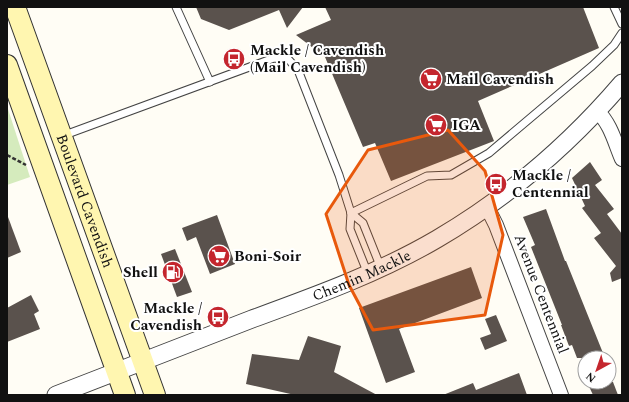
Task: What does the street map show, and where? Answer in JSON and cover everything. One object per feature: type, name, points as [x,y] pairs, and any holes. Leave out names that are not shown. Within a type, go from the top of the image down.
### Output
[{"type":"main road","name":"Boulevard Cavendish","points":[[15,7],[155,395]]},
{"type":"main road","name":"Boulevard Cavendish","points":[[7,66],[125,395]]},
{"type":"street","name":"Chemin Mackle","points":[[56,395],[374,271],[436,240],[486,207],[544,163],[574,136],[622,83]]},
{"type":"street","points":[[597,111],[602,116],[609,128],[622,159]]},
{"type":"street","name":"Avenue Centennial","points":[[486,207],[496,225],[561,395]]},
{"type":"lane","points":[[176,7],[210,82]]},
{"type":"lane","points":[[614,7],[622,24]]},
{"type":"lane","points":[[351,213],[427,176],[452,175],[488,153],[592,66],[614,45],[622,33]]},
{"type":"lane","points":[[62,137],[274,58],[289,60],[298,70],[339,175],[351,213],[350,229],[374,271]]},
{"type":"lane","points":[[351,213],[363,224],[374,271]]},
{"type":"path","points":[[7,154],[28,166]]},
{"type":"highlighted area","points":[[448,130],[485,171],[503,235],[485,315],[373,330],[349,285],[326,214],[368,150]]},
{"type":"green space","points":[[7,106],[30,177],[7,185]]},
{"type":"building","points":[[196,7],[303,7],[287,28],[279,10],[229,30],[201,19]]},
{"type":"building","name":"Mail Cavendish","points":[[325,7],[583,7],[599,48],[478,101],[494,141],[391,181],[375,143],[363,147],[325,57],[296,35],[331,20]]},
{"type":"building","points":[[590,162],[602,180],[595,185],[614,209],[607,214],[622,234],[622,278],[612,282],[610,273],[616,266],[594,238],[601,233],[582,208],[585,206],[572,178]]},
{"type":"building","points":[[546,209],[565,261],[602,350],[577,350],[577,358],[572,345],[569,346],[531,247],[535,245],[523,217]]},
{"type":"building","points":[[217,215],[235,264],[210,274],[196,237],[187,241],[182,228]]},
{"type":"building","points":[[8,217],[21,252],[7,258],[7,218]]},
{"type":"building","points":[[175,249],[192,292],[177,297],[161,254]]},
{"type":"building","points":[[471,267],[482,298],[399,329],[415,372],[386,383],[359,308]]},
{"type":"building","points":[[31,295],[39,311],[34,314],[40,329],[7,342],[7,308]]},
{"type":"building","points":[[496,315],[507,341],[485,350],[480,338],[491,334],[485,319]]},
{"type":"building","points":[[308,336],[341,346],[334,372],[377,395],[295,395],[246,384],[252,354],[299,360]]},
{"type":"building","points":[[519,373],[527,395],[443,395],[473,383],[476,390]]},
{"type":"building","points":[[591,390],[616,390],[618,395],[593,395]]},
{"type":"place","name":"Mackle / Cavendish (Mail Cavendish)","points":[[234,59]]},
{"type":"place","name":"Mail Cavendish","points":[[431,79]]},
{"type":"place","name":"IGA","points":[[436,125]]},
{"type":"place","name":"Mackle / Centennial","points":[[496,184]]},
{"type":"place","name":"Boni-Soir","points":[[219,256]]},
{"type":"place","name":"Shell","points":[[173,272]]},
{"type":"place","name":"Mackle / Cavendish","points":[[218,317]]}]
